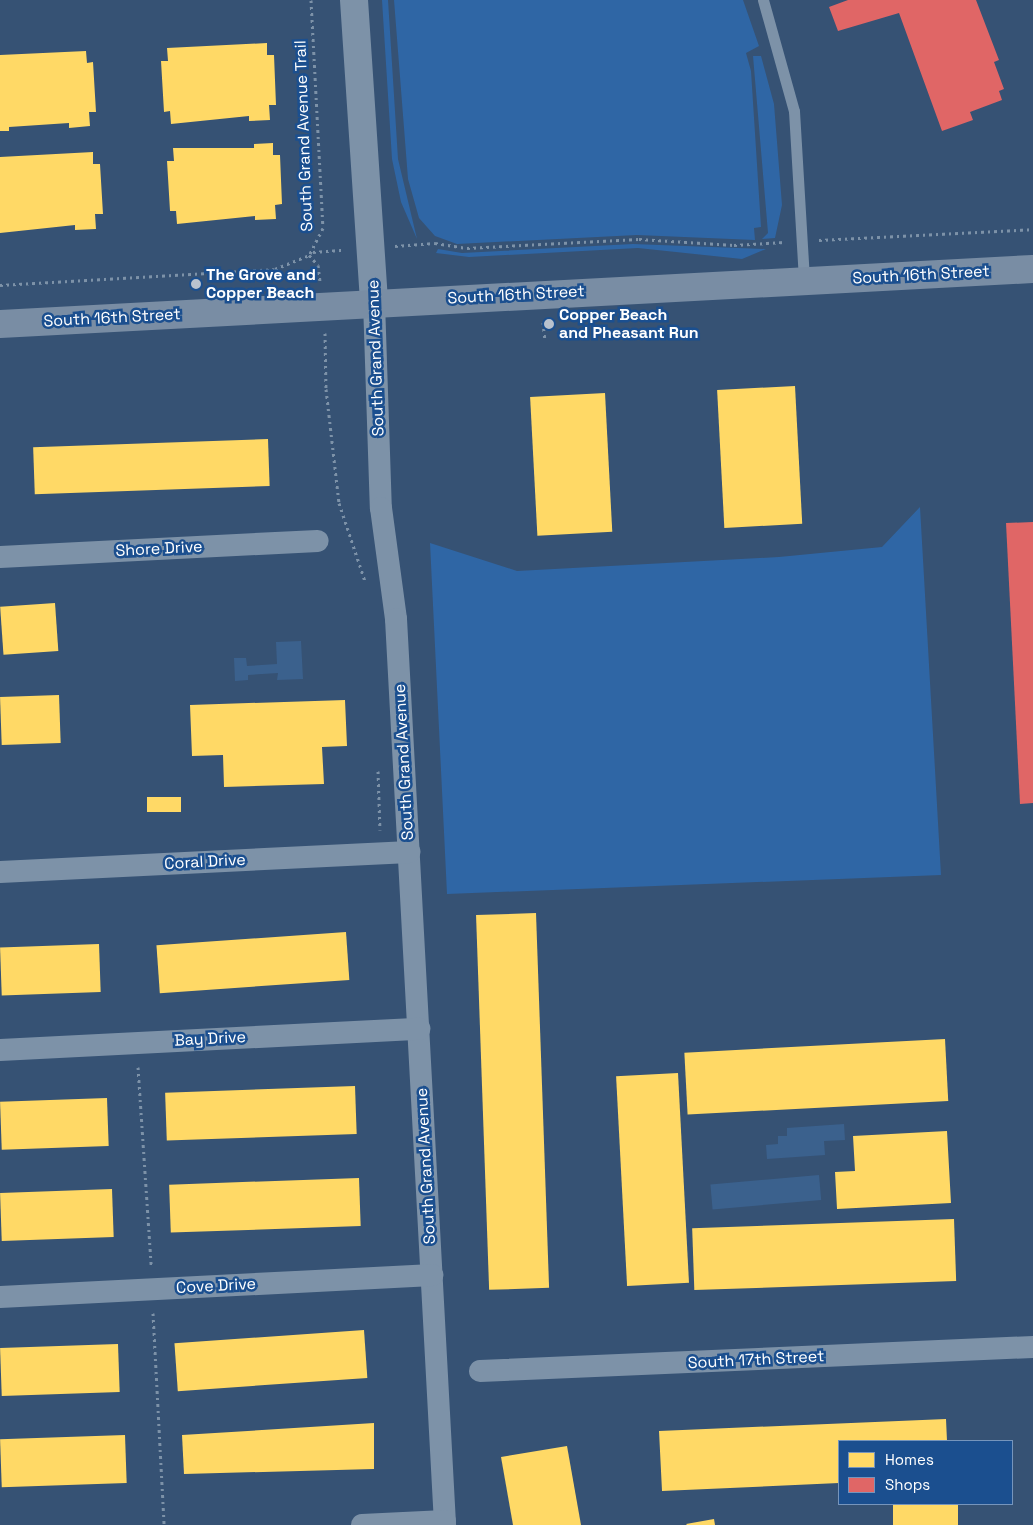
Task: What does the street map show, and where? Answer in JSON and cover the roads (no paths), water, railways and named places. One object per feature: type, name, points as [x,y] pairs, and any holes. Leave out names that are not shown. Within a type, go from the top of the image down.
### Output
[{"type":"main road","name":"South 16th Street","points":[[0,324],[374,302],[1033,269]]},
{"type":"street","name":"South Grand Avenue","points":[[354,0],[374,302],[382,508],[396,619],[410,852],[445,1523]]},
{"type":"street","name":"Shore Drive","points":[[0,557],[318,541]]},
{"type":"street","name":"Coral Drive","points":[[0,872],[410,852]]},
{"type":"street","name":"Bay Drive","points":[[0,1050],[419,1029]]},
{"type":"street","name":"Cove Drive","points":[[0,1297],[432,1276]]},
{"type":"street","name":"South 17th Street","points":[[480,1371],[1033,1347]]},
{"type":"street","points":[[362,1525],[445,1523]]},
{"type":"lane","points":[[763,0],[794,111],[804,280]]},
{"type":"place","name":"The Grove and Copper Beach","points":[[196,284]]},
{"type":"place","name":"Copper Beach and Pheasant Run","points":[[549,324]]}]
